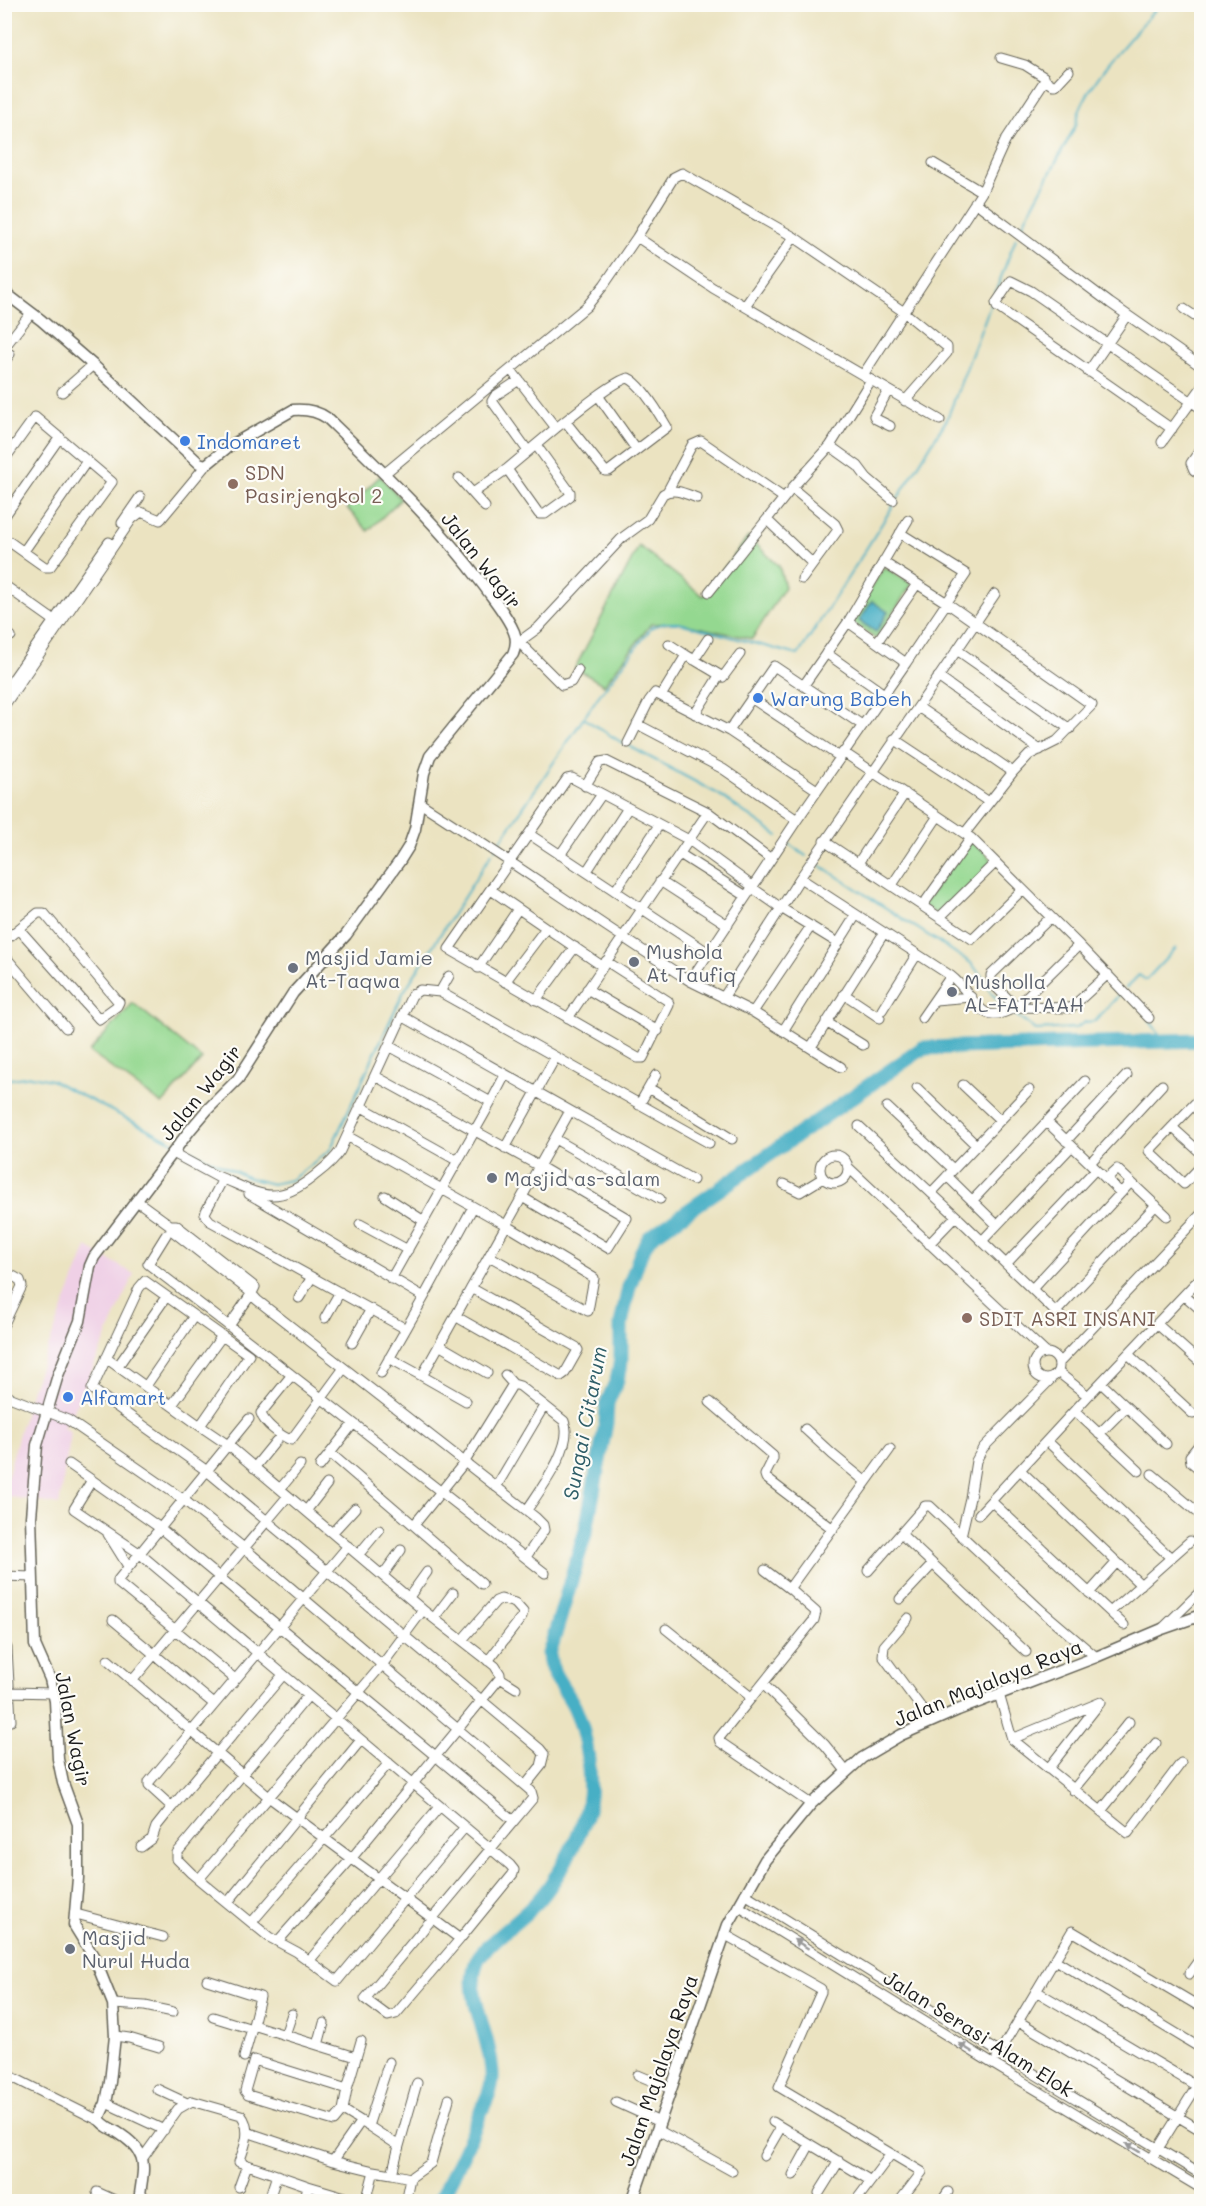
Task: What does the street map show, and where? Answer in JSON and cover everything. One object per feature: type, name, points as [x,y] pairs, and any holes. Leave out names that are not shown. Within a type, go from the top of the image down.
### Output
[{"type":"street","points":[[1001,58],[1036,70],[1053,85],[1056,85],[1069,71]]},
{"type":"street","points":[[709,592],[792,488],[830,446],[904,312],[982,192],[1005,141],[1045,80]]},
{"type":"street","points":[[933,163],[982,192]]},
{"type":"street","points":[[384,474],[587,306],[637,237],[674,177],[682,173],[795,237],[904,312],[948,349],[929,376],[905,401]]},
{"type":"street","points":[[975,202],[1127,315],[1202,367]]},
{"type":"street","points":[[637,237],[713,288],[940,420]]},
{"type":"street","points":[[745,306],[795,237]]},
{"type":"street","points":[[1172,429],[997,307],[996,303],[1010,282],[1013,281],[1031,291],[1202,409]]},
{"type":"street","points":[[4,292],[93,365],[192,458],[206,465],[160,520],[141,512],[137,513],[58,623],[4,692]]},
{"type":"street","points":[[1184,309],[1202,321]]},
{"type":"street","points":[[4,362],[10,354],[4,349],[31,313]]},
{"type":"street","points":[[1088,372],[1127,315]]},
{"type":"street","points":[[62,392],[93,365]]},
{"type":"street","points":[[511,370],[556,428]]},
{"type":"street","points":[[473,493],[507,469],[565,421],[625,378],[633,380],[667,428],[609,471],[605,471],[565,421]]},
{"type":"street","points":[[507,469],[539,514],[545,514],[570,496],[570,492],[492,401],[495,396],[519,380]]},
{"type":"street","points":[[1162,442],[1202,387]]},
{"type":"street","points":[[888,391],[873,416],[890,426]]},
{"type":"street","points":[[4,395],[4,401]]},
{"type":"street","points":[[598,397],[636,449]]},
{"type":"street","name":"Jalan Wagir","points":[[100,2121],[99,2115],[106,2103],[115,2036],[113,2004],[98,1965],[75,1926],[78,1824],[63,1783],[58,1759],[50,1679],[35,1645],[31,1517],[37,1445],[58,1375],[81,1321],[90,1266],[94,1257],[183,1139],[207,1110],[238,1079],[293,993],[346,935],[387,880],[409,846],[415,829],[424,773],[430,756],[513,654],[518,643],[505,614],[437,529],[321,414],[304,409],[293,410],[228,447],[206,465]]},
{"type":"street","points":[[4,460],[35,417],[112,483],[52,566],[45,567],[4,538]]},
{"type":"street","points":[[4,517],[60,437]]},
{"type":"street","points":[[579,670],[571,682],[562,685],[518,643],[538,628],[622,538],[648,519],[667,492],[692,445],[701,441],[784,498]]},
{"type":"street","points":[[830,446],[858,466],[867,478],[893,500]]},
{"type":"street","points":[[1202,447],[1191,464],[1194,470],[1202,476]]},
{"type":"street","points":[[24,551],[87,461]]},
{"type":"street","points":[[459,478],[485,507]]},
{"type":"street","points":[[792,488],[838,527],[837,532],[802,579]]},
{"type":"street","points":[[667,492],[676,491],[697,498]]},
{"type":"street","points":[[4,706],[140,497]]},
{"type":"street","points":[[766,520],[813,564]]},
{"type":"street","points":[[804,685],[848,622],[908,520]]},
{"type":"street","points":[[690,981],[817,790],[966,574],[900,533]]},
{"type":"street","points":[[883,562],[976,622],[1092,705]]},
{"type":"street","points":[[877,642],[917,584]]},
{"type":"street","points":[[4,585],[58,623]]},
{"type":"street","points":[[723,998],[824,841],[995,594]]},
{"type":"street","points":[[848,622],[906,663]]},
{"type":"street","points":[[661,696],[690,657],[708,639]]},
{"type":"street","points":[[669,644],[723,677],[740,654]]},
{"type":"street","points":[[957,650],[1070,729]]},
{"type":"street","points":[[826,653],[884,694]]},
{"type":"street","points":[[729,731],[774,666],[862,725]]},
{"type":"street","points":[[695,714],[719,676]]},
{"type":"street","points":[[938,677],[1040,750]]},
{"type":"street","points":[[628,743],[655,693],[729,731],[817,790]]},
{"type":"street","points":[[922,905],[989,802],[1023,760],[1057,741],[1100,697]]},
{"type":"street","points":[[751,698],[873,771],[968,836],[1079,945],[1149,1018]]},
{"type":"street","points":[[918,707],[1013,772]]},
{"type":"street","points":[[637,724],[723,769],[797,820]]},
{"type":"street","points":[[894,740],[989,802]]},
{"type":"street","points":[[585,786],[600,762],[606,761],[708,812],[771,859]]},
{"type":"street","points":[[491,890],[575,947],[668,1001],[669,1005],[644,1058],[638,1058],[478,968],[449,949],[567,779],[572,778],[689,840],[750,889]]},
{"type":"street","points":[[858,863],[905,793]]},
{"type":"street","points":[[560,855],[602,794]]},
{"type":"street","points":[[420,803],[690,981],[753,1012],[841,1067]]},
{"type":"street","points":[[587,871],[628,808]]},
{"type":"street","points":[[568,1018],[708,812]]},
{"type":"street","points":[[891,885],[938,816]]},
{"type":"street","points":[[615,891],[659,825]]},
{"type":"street","points":[[529,834],[709,952]]},
{"type":"street","points":[[824,841],[972,939],[1022,890]]},
{"type":"street","points":[[680,854],[750,889],[838,943]]},
{"type":"street","points":[[940,917],[995,862]]},
{"type":"street","points":[[800,878],[951,976],[966,989],[983,1012],[990,1015],[1004,1013],[1016,1007],[1079,945]]},
{"type":"street","points":[[660,881],[728,925]]},
{"type":"street","points":[[478,968],[518,909]]},
{"type":"street","points":[[4,941],[38,913],[44,913],[117,999],[119,1002],[117,1006],[99,1019],[19,929]]},
{"type":"street","points":[[783,1031],[856,915]]},
{"type":"street","points":[[1050,918],[992,975],[991,982],[1016,1007],[1071,1008],[1107,974]]},
{"type":"street","points":[[753,1012],[811,926]]},
{"type":"street","points":[[505,982],[546,928]]},
{"type":"street","points":[[811,1047],[884,933]]},
{"type":"street","points":[[536,1000],[575,947]]},
{"type":"street","points":[[844,994],[881,1013],[918,954]]},
{"type":"street","points":[[4,955],[66,1028]]},
{"type":"street","points":[[440,992],[449,976]]},
{"type":"street","points":[[922,1018],[951,976]]},
{"type":"street","points":[[587,989],[658,1031]]},
{"type":"street","points":[[220,1178],[252,1192],[285,1193],[304,1184],[330,1163],[337,1156],[347,1136],[412,994],[415,992],[440,992],[710,1143]]},
{"type":"street","points":[[934,1000],[971,997]]},
{"type":"street","points":[[402,1016],[693,1180]]},
{"type":"street","points":[[826,1022],[863,1045]]},
{"type":"street","points":[[389,1046],[491,1102]]},
{"type":"street","points":[[505,1148],[555,1058]]},
{"type":"street","points":[[391,1279],[505,1075]]},
{"type":"street","points":[[639,1105],[656,1075]]},
{"type":"street","points":[[982,1241],[1126,1075]]},
{"type":"street","points":[[375,1076],[539,1166],[627,1218],[608,1248],[522,1197]]},
{"type":"street","points":[[972,1201],[1085,1081]]},
{"type":"street","points":[[1006,1264],[1162,1085]]},
{"type":"street","points":[[963,1086],[1000,1120]]},
{"type":"street","points":[[648,1088],[732,1139]]},
{"type":"street","points":[[917,1088],[976,1144]]},
{"type":"street","points":[[931,1193],[1029,1090]]},
{"type":"street","points":[[1199,1103],[1149,1151],[1184,1184],[1202,1165]]},
{"type":"street","points":[[360,1106],[458,1161]]},
{"type":"street","points":[[887,1107],[950,1172],[972,1201],[997,1225]]},
{"type":"street","points":[[422,1376],[570,1112]]},
{"type":"street","points":[[1047,1122],[1120,1193]]},
{"type":"street","points":[[859,1126],[1066,1322]]},
{"type":"street","points":[[1172,1127],[1202,1155]]},
{"type":"street","points":[[347,1136],[506,1225],[594,1278],[588,1311],[489,1256]]},
{"type":"street","points":[[555,1138],[660,1199]]},
{"type":"street","points":[[174,1152],[424,1297]]},
{"type":"street","points":[[849,1168],[847,1177],[840,1183],[831,1183],[823,1178],[820,1169],[827,1157],[837,1155],[841,1157],[849,1168],[929,1244],[1046,1353],[1054,1356],[1056,1371],[1088,1396]]},
{"type":"street","points":[[1106,1179],[1116,1169],[1167,1216]]},
{"type":"street","points":[[220,1178],[206,1211],[207,1218],[406,1329]]},
{"type":"street","points":[[784,1184],[800,1192],[823,1178]]},
{"type":"street","points":[[1032,1289],[1131,1182]]},
{"type":"street","points":[[385,1196],[424,1221]]},
{"type":"street","points":[[137,1201],[170,1225],[171,1230],[252,1293],[257,1300],[527,1510],[543,1525],[544,1530],[526,1557]]},
{"type":"street","points":[[1056,1312],[1156,1205]]},
{"type":"street","points":[[381,1373],[473,1207]]},
{"type":"street","points":[[961,1536],[976,1461],[983,1448],[1202,1213]]},
{"type":"street","points":[[929,1244],[956,1216]]},
{"type":"street","points":[[360,1224],[408,1250]]},
{"type":"street","points":[[166,1235],[148,1264],[545,1573]]},
{"type":"street","points":[[4,1271],[20,1280],[22,1286],[4,1324]]},
{"type":"street","points":[[979,1514],[1202,1276]]},
{"type":"street","points":[[299,1298],[312,1277]]},
{"type":"street","points":[[200,1426],[249,1355],[145,1281],[92,1389],[207,1471],[544,1754],[541,1766],[525,1786]]},
{"type":"street","points":[[455,1316],[561,1376],[565,1373],[578,1350],[576,1347],[471,1288]]},
{"type":"street","points":[[325,1318],[340,1292]]},
{"type":"street","points":[[229,1326],[252,1293]]},
{"type":"street","points":[[1184,1295],[1202,1311]]},
{"type":"street","points":[[118,1366],[166,1297]]},
{"type":"street","points":[[352,1343],[371,1310]]},
{"type":"street","points":[[146,1386],[194,1316]]},
{"type":"street","points":[[1157,1324],[1202,1364]]},
{"type":"street","points":[[172,1405],[222,1336]]},
{"type":"street","points":[[1028,1336],[1035,1359],[1033,1367],[1036,1374],[1043,1379],[1056,1371]]},
{"type":"street","points":[[439,1345],[487,1373]]},
{"type":"street","points":[[1035,1359],[1046,1353]]},
{"type":"street","points":[[1128,1354],[1193,1414]]},
{"type":"street","points":[[106,1358],[228,1445],[423,1610],[488,1661],[498,1670],[500,1678],[516,1688]]},
{"type":"street","points":[[389,1359],[466,1401]]},
{"type":"street","points":[[291,1376],[261,1413],[264,1420],[291,1440],[344,1368]]},
{"type":"street","points":[[1032,1398],[1036,1374]]},
{"type":"street","points":[[505,1375],[513,1384],[525,1390],[566,1423],[565,1443],[547,1479],[527,1510]]},
{"type":"street","points":[[1101,1383],[1166,1444]]},
{"type":"street","points":[[414,1525],[464,1463],[513,1384]]},
{"type":"street","points":[[4,1395],[68,1420],[184,1500],[531,1791],[533,1798],[492,1849],[433,1920],[365,1999],[388,2016],[396,2014],[460,1939],[514,1870],[492,1849],[139,1553],[74,1509],[92,1480]]},
{"type":"street","points":[[710,1402],[773,1456],[765,1475],[766,1478],[832,1529]]},
{"type":"street","points":[[495,1487],[544,1406]]},
{"type":"street","points":[[1099,1434],[1126,1407]]},
{"type":"street","points":[[1075,1411],[1139,1471]]},
{"type":"street","points":[[235,1679],[118,1583],[119,1577],[249,1419]]},
{"type":"street","points":[[320,1466],[353,1424]]},
{"type":"street","points":[[805,1429],[866,1482]]},
{"type":"street","points":[[1047,1441],[1171,1558]]},
{"type":"street","points":[[1202,1441],[1190,1456],[1191,1462],[1202,1471]]},
{"type":"street","points":[[254,1468],[276,1442]]},
{"type":"street","points":[[790,1589],[797,1575],[890,1449]]},
{"type":"street","points":[[330,1453],[483,1584]]},
{"type":"street","points":[[69,1464],[160,1528],[514,1821]]},
{"type":"street","points":[[132,1681],[266,1521],[300,1465]]},
{"type":"street","points":[[1020,1470],[1141,1585]]},
{"type":"street","points":[[1152,1474],[1202,1516]]},
{"type":"street","points":[[306,1511],[327,1484]]},
{"type":"street","points":[[991,1501],[1124,1625]]},
{"type":"street","points":[[868,1571],[927,1505],[1042,1611],[1096,1657]]},
{"type":"street","points":[[332,1533],[355,1508]]},
{"type":"street","points":[[105,1530],[128,1566]]},
{"type":"street","points":[[359,1554],[378,1530]]},
{"type":"street","points":[[902,1534],[1026,1652]]},
{"type":"street","points":[[1110,1612],[1190,1541]]},
{"type":"street","points":[[172,1807],[154,1792],[149,1782],[348,1546]]},
{"type":"street","points":[[383,1575],[401,1550]]},
{"type":"street","points":[[1089,1593],[1117,1562]]},
{"type":"street","points":[[900,1599],[933,1564]]},
{"type":"street","points":[[765,1570],[790,1589],[813,1610],[816,1616],[719,1740],[811,1804]]},
{"type":"street","points":[[408,1597],[427,1572]]},
{"type":"street","points":[[5,1576],[32,1577]]},
{"type":"street","points":[[1162,1629],[1202,1590]]},
{"type":"street","points":[[434,1618],[453,1593]]},
{"type":"street","points":[[462,1640],[496,1601],[501,1599],[515,1603],[523,1612],[522,1617],[488,1661]]},
{"type":"street","points":[[199,1879],[382,1665],[423,1610]]},
{"type":"street","name":"Jalan Majalaya Raya","points":[[632,2202],[724,1934],[765,1860],[811,1804],[862,1758],[901,1735],[931,1721],[1202,1615]]},
{"type":"street","points":[[908,1618],[884,1646],[883,1656],[931,1721]]},
{"type":"street","points":[[112,1620],[214,1704]]},
{"type":"street","points":[[666,1629],[751,1697]]},
{"type":"street","points":[[4,1647],[7,1648],[12,1721],[4,1719]]},
{"type":"street","points":[[108,1660],[270,1798],[460,1939]]},
{"type":"street","points":[[141,1847],[152,1839],[156,1827],[283,1675]]},
{"type":"street","points":[[278,1941],[351,1859],[500,1678]]},
{"type":"street","points":[[763,1684],[818,1738],[846,1771]]},
{"type":"street","points":[[8,1686],[53,1693]]},
{"type":"street","points":[[999,1694],[1012,1739],[1128,1833],[1181,1763]]},
{"type":"street","points":[[308,1696],[176,1856],[199,1879],[252,1922],[337,1981],[465,1827]]},
{"type":"street","points":[[1012,1739],[1101,1702],[1048,1769]]},
{"type":"street","points":[[1073,1790],[1129,1722]]},
{"type":"street","points":[[228,1902],[361,1740]]},
{"type":"street","points":[[1101,1811],[1156,1743]]},
{"type":"street","points":[[252,1922],[389,1763]]},
{"type":"street","points":[[309,1961],[440,1806]]},
{"type":"street","name":"Jalan Serasi Alam Elok","points":[[745,1894],[1000,2053],[1202,2175]]},
{"type":"street","name":"Jalan Serasi Alam Elok","points":[[738,1906],[993,2064],[1202,2189]]},
{"type":"street","points":[[768,1924],[775,1912]]},
{"type":"street","points":[[76,1914],[163,1937]]},
{"type":"street","points":[[993,2064],[1072,1931],[1202,2008]]},
{"type":"street","points":[[724,1934],[821,1990],[779,2087],[922,2172],[899,2202]]},
{"type":"street","points":[[1190,1974],[1202,1956]]},
{"type":"street","points":[[1055,1960],[1202,2049]]},
{"type":"street","points":[[207,1980],[260,1997],[252,2027],[245,2091],[248,2095],[334,2121],[343,2110],[361,2041]]},
{"type":"street","points":[[1036,1991],[1200,2084],[1151,2159]]},
{"type":"street","points":[[113,2004],[145,2006],[172,2012]]},
{"type":"street","points":[[285,2035],[292,2014]]},
{"type":"street","points":[[213,2017],[356,2056]]},
{"type":"street","points":[[1018,2021],[1202,2130]]},
{"type":"street","points":[[318,2045],[324,2023]]},
{"type":"street","points":[[115,2036],[159,2048]]},
{"type":"street","points":[[234,2054],[347,2089]]},
{"type":"street","points":[[333,2162],[365,2124],[389,2062]]},
{"type":"street","points":[[4,2073],[100,2121],[135,2145],[142,2159],[144,2170],[139,2198],[150,2202]]},
{"type":"street","points":[[638,2075],[671,2089]]},
{"type":"street","points":[[392,2174],[417,2083]]},
{"type":"street","points":[[158,2089],[187,2103]]},
{"type":"street","points":[[405,2202],[410,2178],[431,2163],[449,2099]]},
{"type":"street","points":[[142,2159],[178,2109],[187,2103],[200,2102],[241,2115],[245,2120],[247,2132],[239,2162],[308,2186],[364,2202],[374,2170]]},
{"type":"street","points":[[616,2102],[732,2171]]},
{"type":"street","points":[[106,2103],[164,2130]]},
{"type":"street","points":[[343,2110],[399,2146]]},
{"type":"street","points":[[764,2156],[777,2124],[871,2181]]},
{"type":"street","points":[[247,2132],[333,2162],[410,2178]]},
{"type":"street","points":[[793,2175],[810,2144]]},
{"type":"street","points":[[855,2202],[891,2154]]},
{"type":"street","points":[[819,2193],[839,2161]]},
{"type":"street","points":[[239,2187],[247,2165]]},
{"type":"street","points":[[268,2202],[278,2175]]},
{"type":"street","points":[[304,2202],[308,2186]]},
{"type":"street","points":[[97,2192],[119,2202]]},
{"type":"street","points":[[941,2202],[948,2192]]},
{"type":"shaded area","points":[[87,1247],[134,1274],[73,1413],[63,1427],[71,1432],[59,1505],[5,1496],[6,1482],[29,1396]]},
{"type":"green space","points":[[380,476],[401,499],[368,531],[347,508]]},
{"type":"green space","points":[[748,537],[779,566],[785,587],[752,639],[679,623],[651,624],[604,685],[575,668],[639,546],[703,596]]},
{"type":"green space","points":[[884,567],[912,584],[876,639],[850,621]]},
{"type":"green space","points":[[971,838],[995,863],[940,917],[923,905]]},
{"type":"green space","points":[[133,1003],[202,1059],[162,1104],[89,1052]]},
{"type":"water","points":[[872,601],[888,612],[876,632],[859,621]]},
{"type":"waterway","points":[[1020,229],[1076,125],[1080,110],[1098,77],[1160,4]]},
{"type":"waterway","points":[[495,849],[598,697],[652,627],[666,623],[679,623],[798,655],[947,419],[1016,238]]},
{"type":"waterway","points":[[583,718],[624,744]]},
{"type":"waterway","points":[[629,746],[718,794],[778,836]]},
{"type":"waterway","points":[[789,844],[806,856]]},
{"type":"waterway","points":[[183,1147],[249,1178],[272,1184],[291,1180],[330,1150],[403,993],[492,853]]},
{"type":"waterway","points":[[818,864],[971,963],[991,993],[1004,1005]]},
{"type":"waterway","points":[[1126,988],[1139,975],[1146,980],[1176,948]]},
{"type":"waterway","points":[[1016,1015],[1035,1030],[1076,1028],[1085,1022],[1095,1021],[1122,992]]},
{"type":"waterway","points":[[1150,1021],[1164,1041]]},
{"type":"waterway","name":"Sungai Citarum","points":[[438,2202],[460,2160],[492,2084],[489,2051],[473,1986],[477,1961],[486,1948],[532,1907],[549,1887],[574,1844],[588,1804],[589,1768],[582,1728],[574,1706],[552,1668],[549,1654],[586,1530],[606,1423],[607,1403],[617,1380],[621,1359],[621,1324],[629,1287],[649,1238],[923,1048],[1202,1040]]},
{"type":"waterway","points":[[4,1080],[32,1076],[51,1080],[175,1143]]},
{"type":"place","name":"Indomaret","points":[[185,441]]},
{"type":"place","name":"SDN Pasirjengkol 2","points":[[233,484]]},
{"type":"place","name":"Warung Babeh","points":[[758,698]]},
{"type":"place","name":"Mushola At Taufiq","points":[[634,962]]},
{"type":"place","name":"Masjid Jamie At-Taqwa","points":[[293,968]]},
{"type":"place","name":"Musholla AL-FATTAAH","points":[[952,992]]},
{"type":"place","name":"Masjid as-salam","points":[[492,1178]]},
{"type":"place","name":"SDIT ASRI INSANI","points":[[967,1318]]},
{"type":"place","name":"Alfamart","points":[[68,1397]]},
{"type":"place","name":"Masjid Nurul Huda","points":[[70,1949]]}]
